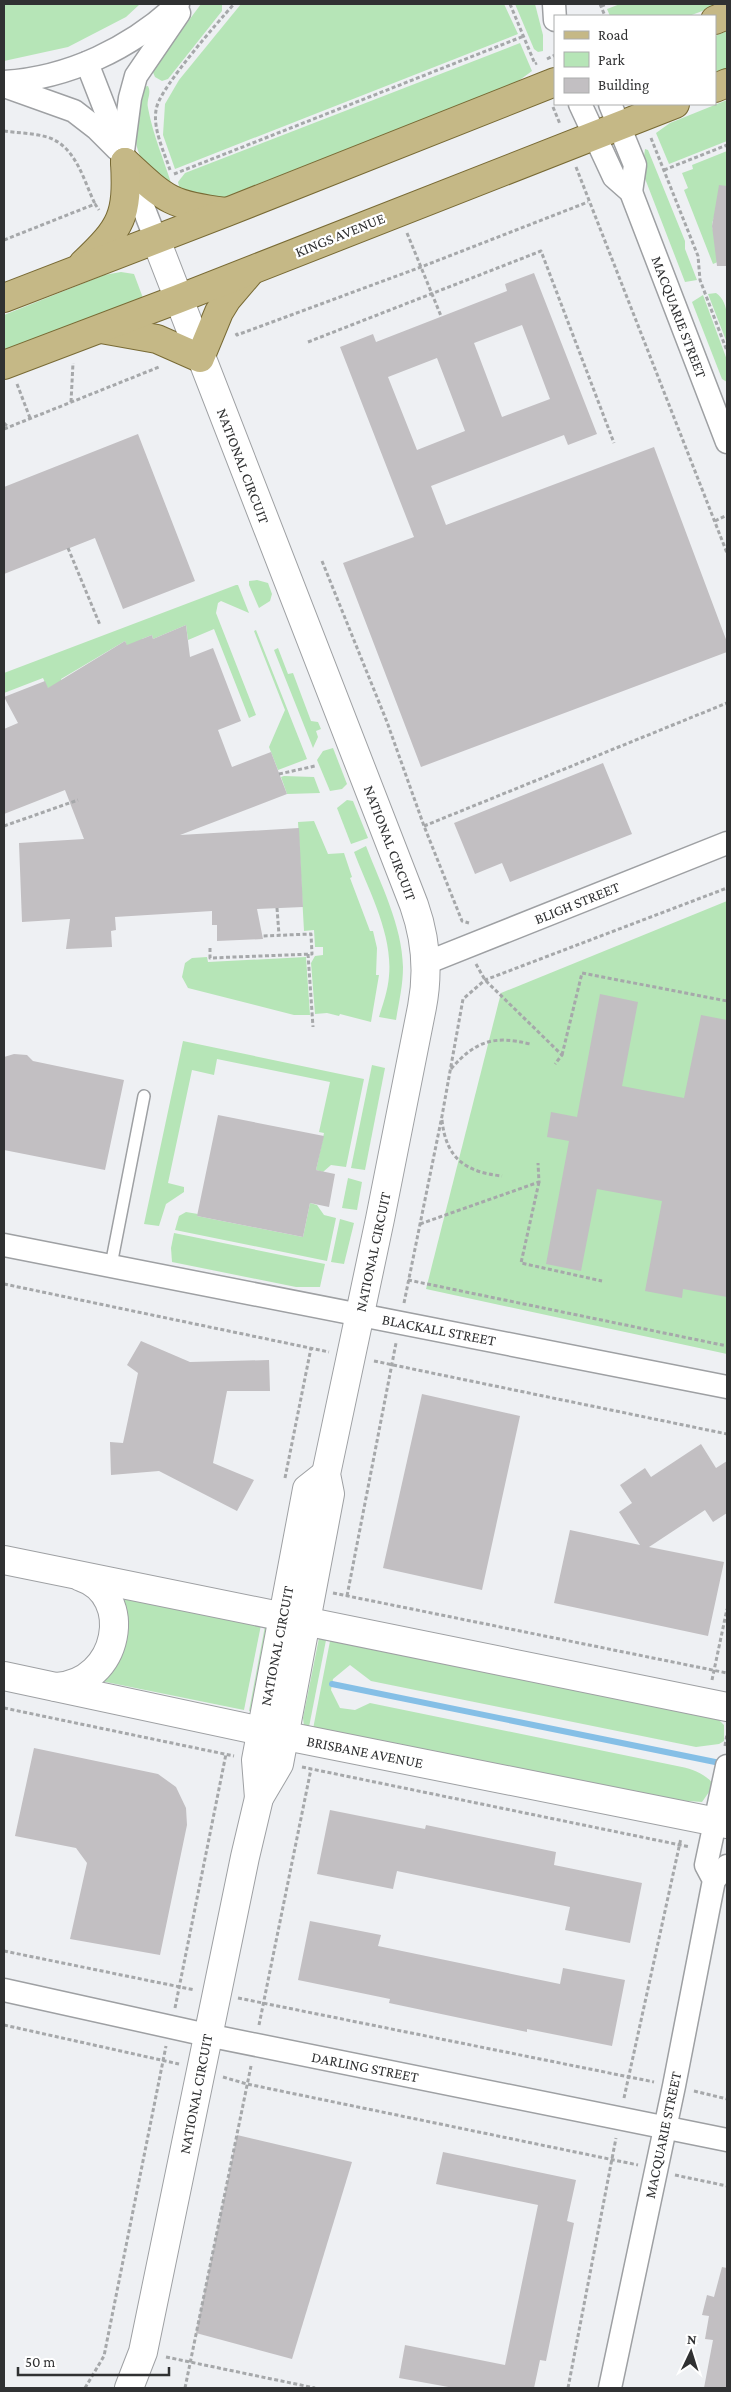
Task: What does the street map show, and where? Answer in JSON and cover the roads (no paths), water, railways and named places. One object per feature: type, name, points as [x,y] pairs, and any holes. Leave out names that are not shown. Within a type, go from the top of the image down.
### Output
[{"type":"main road","points":[[4,298],[227,212],[546,77]]},
{"type":"main road","name":"KINGS AVENUE","points":[[12,373],[100,329],[569,146],[594,135],[614,115],[670,105]]},
{"type":"main road","points":[[124,159],[167,199],[186,206],[227,212]]},
{"type":"main road","points":[[77,269],[105,243],[121,217],[126,197],[124,159]]},
{"type":"main road","points":[[100,329],[157,339],[200,358],[219,312],[227,299],[251,270]]},
{"type":"street","points":[[4,82],[40,77],[87,63],[134,39],[178,4]]},
{"type":"street","points":[[124,159],[130,98],[136,76],[185,4]]},
{"type":"street","points":[[87,63],[156,240]]},
{"type":"street","points":[[4,86],[74,111],[96,128],[124,159]]},
{"type":"street","name":"MACQUARIE STREET","points":[[580,105],[614,177],[631,192],[727,442]]},
{"type":"street","name":"MACQUARIE STREET","points":[[614,115],[635,165],[631,192]]},
{"type":"street","name":"NATIONAL CIRCUIT","points":[[129,2388],[143,2352],[200,2070],[259,1798],[279,1764],[273,1733],[294,1619],[330,1494],[326,1474],[421,1015],[426,963],[423,933],[414,905],[200,358],[156,240]]},
{"type":"street","name":"BLIGH STREET","points":[[426,963],[727,844]]},
{"type":"street","name":"BLACKALL STREET","points":[[4,1245],[727,1387]]},
{"type":"street","points":[[4,1560],[727,1706]]},
{"type":"street","points":[[56,1687],[76,1684],[93,1674],[110,1650],[114,1631],[111,1611],[102,1594],[88,1580],[70,1574]]},
{"type":"street","name":"BRISBANE AVENUE","points":[[4,1676],[273,1733],[721,1823]]},
{"type":"street","name":"MACQUARIE STREET","points":[[610,2388],[720,1873],[706,1865],[721,1823],[725,1776]]},
{"type":"street","name":"DARLING STREET","points":[[4,1990],[208,2035],[727,2140]]},
{"type":"lane","points":[[111,1265],[144,1096]]},
{"type":"waterway","points":[[332,1684],[725,1764]]}]
